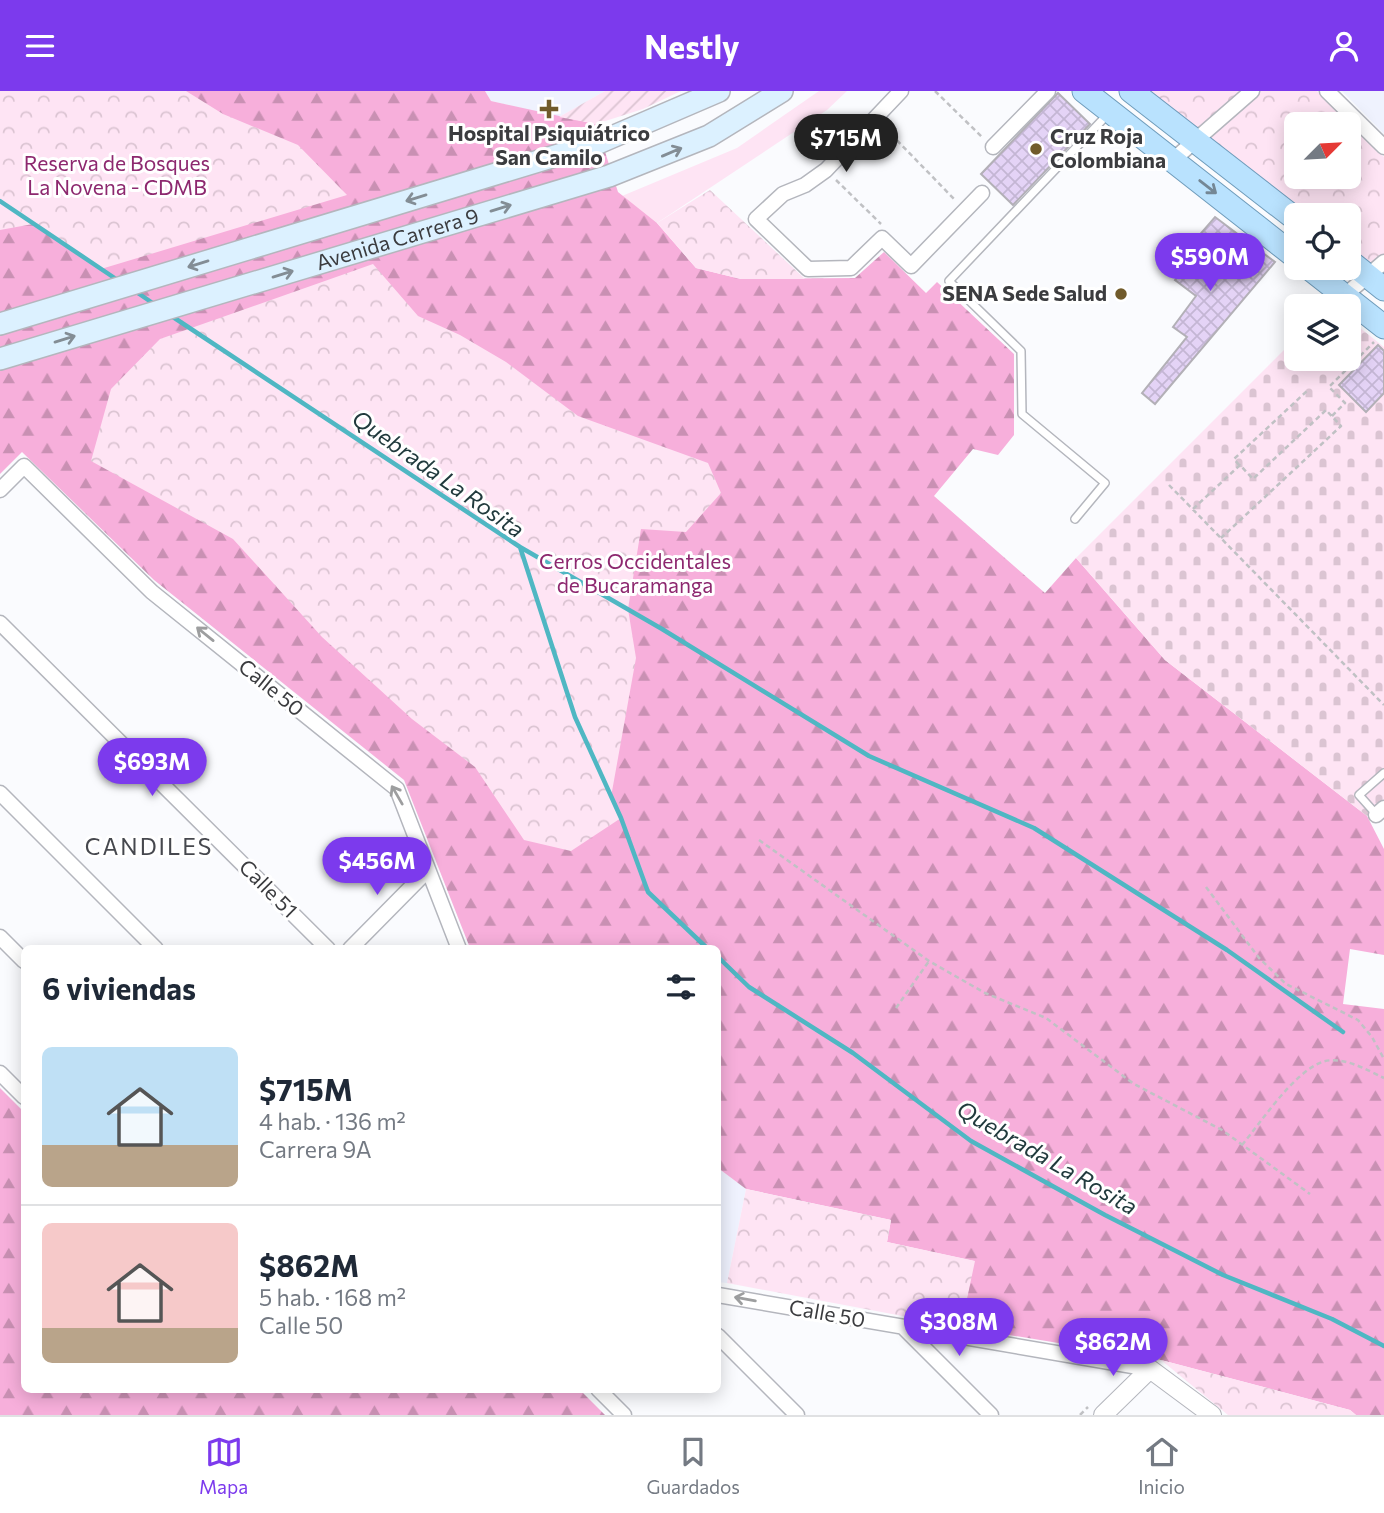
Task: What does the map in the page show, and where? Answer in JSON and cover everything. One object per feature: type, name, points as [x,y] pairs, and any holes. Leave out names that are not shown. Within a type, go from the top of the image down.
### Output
[{"type":"main road","name":"Avenida Carrera 9","points":[[0,324],[598,143],[719,91]]},
{"type":"main road","name":"Avenida Carrera 9","points":[[0,359],[609,176],[709,136],[782,91]]},
{"type":"main road","points":[[1084,91],[1284,248]]},
{"type":"main road","points":[[1135,92],[1284,210]]},
{"type":"main road","points":[[1361,267],[1379,276]]},
{"type":"main road","points":[[1324,280],[1342,294]]},
{"type":"main road","points":[[1361,312],[1382,332]]},
{"type":"street","points":[[901,91],[826,170],[805,185],[783,194],[756,219],[808,269],[851,268],[882,239],[911,266],[982,193]]},
{"type":"street","points":[[993,147],[1048,91]]},
{"type":"street","points":[[1173,160],[1252,91]]},
{"type":"street","points":[[1327,91],[1384,147]]},
{"type":"street","points":[[1113,113],[1135,92]]},
{"type":"street","points":[[1348,294],[1379,276]]},
{"type":"street","name":"Calle 50","points":[[0,491],[24,466],[152,591],[397,789],[457,945]]},
{"type":"street","name":"Calle 51","points":[[0,622],[324,945]]},
{"type":"street","points":[[0,793],[152,945]]},
{"type":"street","points":[[354,945],[428,870]]},
{"type":"street","points":[[0,937],[21,958]]},
{"type":"street","points":[[0,1073],[21,1094]]},
{"type":"street","name":"Calle 50","points":[[721,1296],[1150,1369],[1213,1415]]},
{"type":"street","points":[[903,1327],[991,1415]]},
{"type":"street","points":[[721,1339],[797,1415]]},
{"type":"street","points":[[1103,1415],[1150,1369]]},
{"type":"street","points":[[602,1393],[624,1415]]},
{"type":"lane","points":[[1075,519],[1105,483],[1022,414],[1021,351],[948,281],[1113,113]]},
{"type":"lane","points":[[1380,811],[1359,795],[1384,773]]},
{"type":"path","points":[[935,91],[993,147]]},
{"type":"path","points":[[875,118],[965,210]]},
{"type":"path","points":[[826,170],[882,225],[882,239]]},
{"type":"path","points":[[1332,416],[1345,403],[1329,387],[1382,332]]},
{"type":"path","points":[[1222,538],[1341,426],[1326,410],[1252,479],[1234,459],[1308,390]]},
{"type":"path","points":[[1193,509],[1240,465]]},
{"type":"path","points":[[1169,485],[1384,705]]},
{"type":"path","points":[[759,841],[929,961],[985,993],[1046,1018],[1134,1084],[1222,1130],[1310,1194]]},
{"type":"path","points":[[1206,887],[1259,958],[1286,984],[1358,1020],[1372,1037],[1384,1059]]},
{"type":"path","points":[[896,1008],[929,961]]},
{"type":"path","points":[[1242,1145],[1299,1078],[1323,1061],[1357,1064],[1384,1079]]},
{"type":"shaded area","name":"Hospital Psiquiátrico San Camilo","points":[[485,91],[605,91],[559,117],[491,101]]},
{"type":"shaded area","points":[[1342,91],[1384,91],[1384,134]]},
{"type":"shaded area","points":[[721,1170],[746,1189],[727,1283],[721,1282]]},
{"type":"green space","name":"Cerros Occidentales de Bucaramanga","points":[[0,91],[485,91],[491,101],[596,124],[618,192],[657,223],[696,268],[741,279],[855,278],[884,252],[926,293],[937,282],[1014,354],[1014,435],[998,455],[973,449],[934,496],[1045,593],[1076,558],[1165,660],[1367,816],[1384,849],[1384,955],[1350,949],[1343,1004],[1384,1009],[1384,1415],[1356,1415],[1350,1410],[1161,1360],[961,1327],[974,1261],[887,1242],[891,1220],[746,1189],[721,1170],[721,945],[469,945],[404,780],[154,580],[22,452],[0,474]]},
{"type":"green space","name":"Reserva de Bosques La Novena - CDMB","points":[[0,91],[186,91],[223,114],[298,145],[347,195],[101,269],[33,224],[0,230]]},
{"type":"green space","points":[[605,91],[681,91],[643,109],[596,124],[559,117]]},
{"type":"green space","points":[[819,91],[847,91],[827,110],[657,223],[622,196],[737,148]]},
{"type":"green space","points":[[1148,91],[1317,91],[1338,112],[1284,112],[1284,189],[1362,189],[1362,135],[1384,157],[1384,281],[1361,263],[1361,203],[1287,203]]},
{"type":"green space","points":[[710,190],[805,279],[741,279],[696,268],[657,223]]},
{"type":"green space","points":[[373,264],[418,316],[460,335],[506,362],[578,416],[708,463],[721,493],[686,532],[641,529],[628,609],[636,658],[611,797],[621,818],[571,851],[524,840],[475,767],[412,719],[322,637],[233,539],[91,461],[111,389],[160,339]]},
{"type":"green space","points":[[1361,329],[1384,347],[1384,800],[1367,816],[1165,660],[1076,558],[1284,350],[1284,371],[1361,371]]},
{"type":"green space","points":[[0,1088],[21,1109],[21,1393],[583,1393],[605,1415],[0,1415]]},
{"type":"green space","points":[[746,1189],[891,1220],[887,1242],[975,1261],[961,1327],[727,1283]]},
{"type":"green space","points":[[1161,1360],[1350,1410],[1356,1415],[1228,1415]]},
{"type":"building","name":"Cruz Roja Colombiana","points":[[1058,93],[1090,124],[1013,205],[981,174]]},
{"type":"building","points":[[1215,217],[1275,262],[1155,404],[1142,393],[1187,337],[1173,327],[1196,296],[1175,280],[1180,274],[1171,268]]},
{"type":"building","points":[[1378,345],[1384,351],[1384,393],[1366,412],[1339,385],[1353,371],[1361,371],[1361,362]]},
{"type":"waterway","name":"Quebrada La Rosita","points":[[0,201],[119,281]]},
{"type":"waterway","name":"Quebrada La Rosita","points":[[135,291],[154,304]]},
{"type":"waterway","name":"Quebrada La Rosita","points":[[170,315],[520,547],[575,717],[621,818],[648,892],[704,945]]},
{"type":"waterway","points":[[520,547],[662,629],[869,756],[1034,828],[1227,950],[1343,1032]]},
{"type":"waterway","name":"Quebrada La Rosita","points":[[721,960],[749,987],[853,1053],[971,1141],[1105,1215],[1223,1275],[1332,1319],[1384,1346]]},
{"type":"place","name":"Hospital Psiquiátrico San Camilo","points":[[549,109]]},
{"type":"place","name":"Cruz Roja Colombiana","points":[[1036,149]]},
{"type":"place","name":"SENA Sede Salud","points":[[1121,294]]},
{"type":"district","name":"CANDILES","points":[[149,847]]}]
